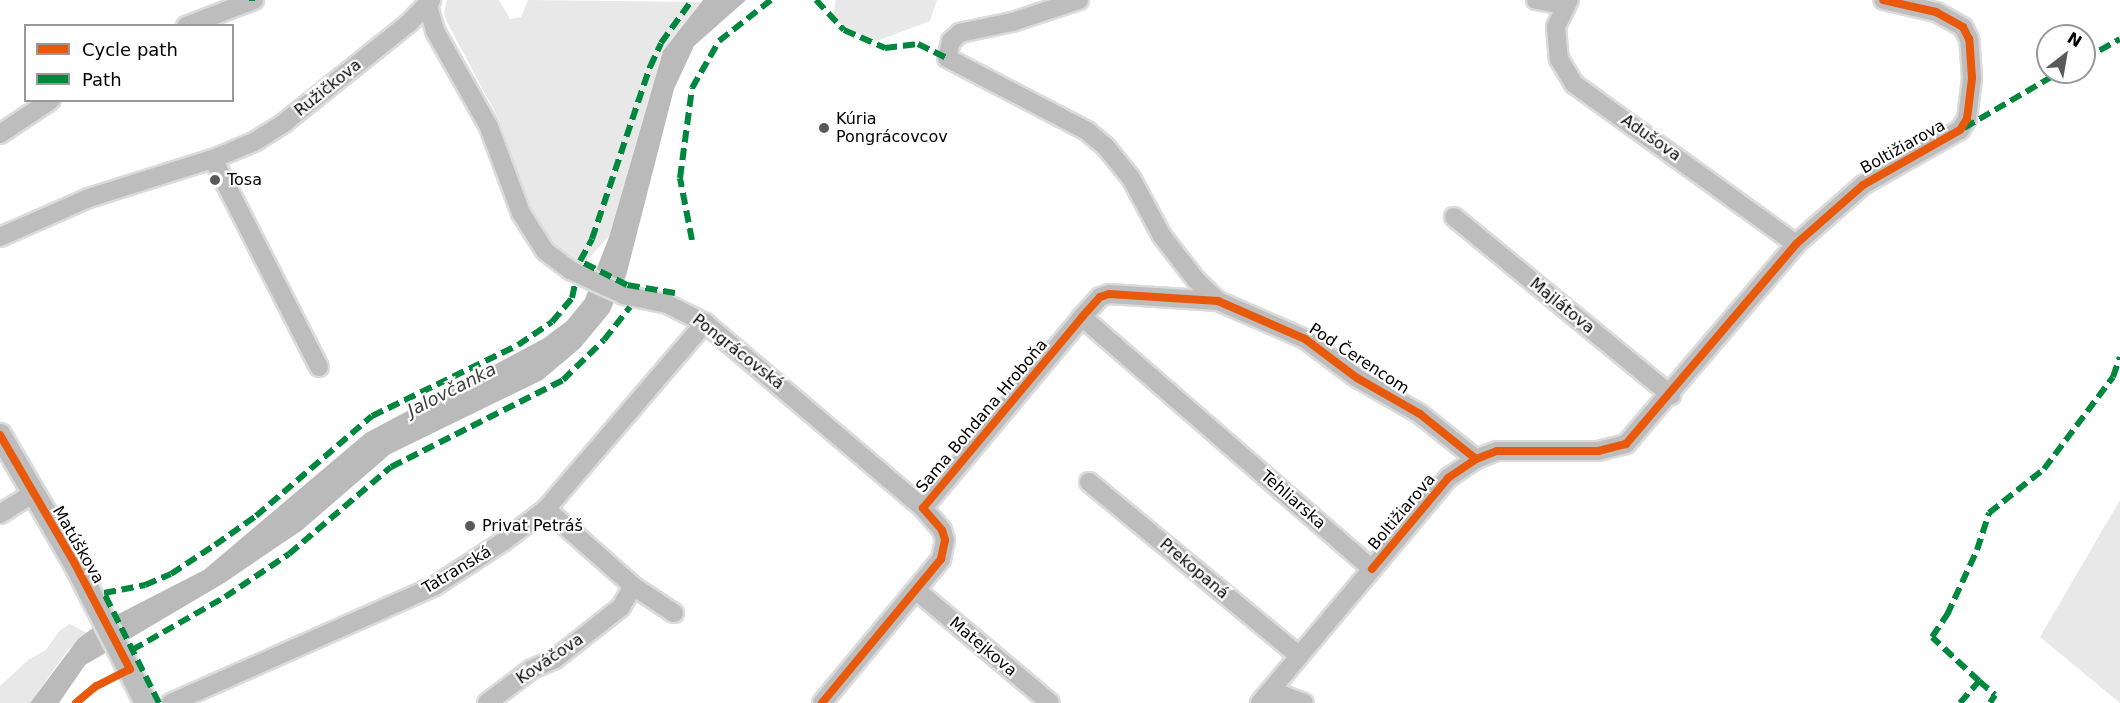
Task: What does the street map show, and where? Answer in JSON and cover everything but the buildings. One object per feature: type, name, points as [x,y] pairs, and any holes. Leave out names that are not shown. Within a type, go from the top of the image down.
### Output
[{"type":"main road","name":"Matúškova","points":[[0,435],[97,603],[146,703]]},
{"type":"street","points":[[191,24],[254,0]]},
{"type":"street","name":"Pod Čerencom","points":[[1079,0],[1011,22],[960,33],[951,41],[947,58],[1078,127],[1105,146],[1131,178],[1162,236],[1196,280],[1218,301]]},
{"type":"street","points":[[1536,0],[1567,2]]},
{"type":"street","name":"Boltižiarova","points":[[1372,569],[1448,478],[1476,459],[1497,451],[1598,451],[1626,444],[1671,395],[1796,244],[1863,185],[1951,137],[1967,119],[1971,56],[1963,27],[1936,12],[1883,0]]},
{"type":"street","name":"Adušova","points":[[1567,2],[1556,27],[1557,44],[1564,72],[1574,84],[1796,244]]},
{"type":"street","name":"Ružičkova","points":[[0,237],[89,198],[213,159],[254,142],[284,123],[429,3]]},
{"type":"street","name":"Pongrácovská","points":[[429,3],[435,31],[489,127],[532,235],[554,259],[583,276],[624,295],[672,306],[705,324],[923,508]]},
{"type":"street","points":[[0,134],[48,102]]},
{"type":"street","points":[[213,159],[319,367]]},
{"type":"street","name":"Majlátova","points":[[1454,217],[1671,395]]},
{"type":"street","name":"Pod Čerencom","points":[[1082,318],[1101,297],[1117,292],[1218,301],[1305,339],[1357,378],[1420,414],[1476,459]]},
{"type":"street","name":"Sama Bohdana Hroboňa","points":[[822,703],[941,559],[945,540],[936,520],[923,508],[1082,318]]},
{"type":"street","name":"Tehliarska","points":[[1082,318],[1372,569]]},
{"type":"street","name":"Tatranská","points":[[171,703],[435,586],[546,509],[705,324]]},
{"type":"street","name":"Prekopaná","points":[[1089,482],[1299,656]]},
{"type":"street","points":[[0,514],[33,493]]},
{"type":"street","points":[[546,509],[633,586],[674,613]]},
{"type":"street","points":[[1261,702],[1372,569]]},
{"type":"street","name":"Kováčova","points":[[488,703],[532,669],[555,659],[621,608],[633,586]]},
{"type":"street","name":"Matejkova","points":[[916,590],[1050,703]]},
{"type":"street","points":[[1261,702],[1286,696],[1304,703]]},
{"type":"shaded area","points":[[447,0],[499,0],[510,19],[521,17],[528,0],[701,2],[663,51],[609,236],[583,265],[555,247],[529,206],[499,120],[447,22],[444,13]]},
{"type":"shaded area","points":[[836,0],[937,0],[930,21],[874,42],[832,19]]},
{"type":"shaded area","points":[[2120,500],[2120,703],[2040,637]]},
{"type":"shaded area","points":[[70,624],[87,633],[67,651],[30,703],[0,703],[0,686],[28,660],[46,650],[60,630]]},
{"type":"water","name":"Jalovčanka","points":[[703,0],[746,0],[694,46],[674,89],[626,276],[609,313],[580,348],[542,380],[390,454],[302,530],[224,583],[85,665],[59,703],[30,703],[78,639],[97,625],[204,570],[366,433],[543,339],[567,321],[585,299],[609,237],[663,51]]},
{"type":"marked path","points":[[675,293],[627,285],[580,261],[592,239],[650,67],[661,43],[692,0]]},
{"type":"marked path","points":[[692,240],[680,178],[692,88],[719,41],[771,0]]},
{"type":"marked path","points":[[816,0],[844,30],[885,48],[918,44],[947,58]]},
{"type":"marked path","points":[[2096,52],[2120,39]]},
{"type":"marked path","points":[[1964,128],[2039,84]]},
{"type":"marked path","points":[[159,703],[104,593],[145,585],[171,574],[256,516],[372,416],[518,345],[552,322],[572,298],[575,284]]},
{"type":"marked path","points":[[132,650],[225,597],[289,554],[391,467],[563,380],[604,340],[630,307]]},
{"type":"marked path","points":[[1960,703],[1979,681],[1932,637],[1947,615],[1977,550],[1989,513],[2044,469],[2113,377],[2120,357]]},
{"type":"marked path","points":[[1979,681],[1995,695],[1990,703]]},
{"type":"cycle path","points":[[1372,569],[1448,478],[1476,459],[1497,451],[1598,451],[1626,444],[1796,244],[1863,185],[1960,130],[1967,119],[1972,78],[1969,39],[1963,27],[1936,12],[1883,0]]},
{"type":"cycle path","points":[[822,703],[941,559],[945,540],[942,530],[923,508],[1100,297],[1109,294],[1218,301],[1305,339],[1357,378],[1420,414],[1476,459]]},
{"type":"cycle path","points":[[0,435],[75,564],[130,669],[96,686],[76,703]]},
{"type":"place","name":"Kúria Pongrácovcov","points":[[824,128]]},
{"type":"place","name":"Tosa","points":[[215,180]]},
{"type":"place","name":"Privat Petráš","points":[[470,526]]}]
